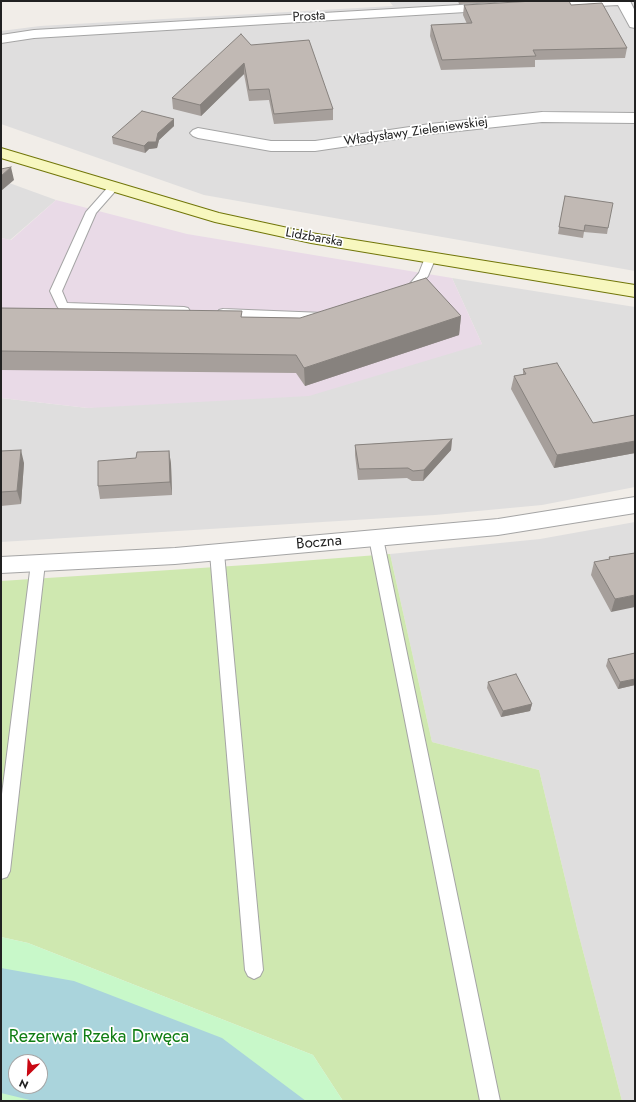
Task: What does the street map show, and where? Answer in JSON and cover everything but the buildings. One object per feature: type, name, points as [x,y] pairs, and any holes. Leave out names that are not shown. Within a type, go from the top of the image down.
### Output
[{"type":"main road","name":"Lidzbarska","points":[[1,153],[113,188],[215,217],[271,230],[430,258],[635,291]]},
{"type":"street","points":[[525,6],[617,1]]},
{"type":"street","points":[[623,1],[635,24]]},
{"type":"street","name":"Prosta","points":[[1,39],[34,34],[510,6]]},
{"type":"street","name":"Władysławy Zieleniewskiej","points":[[198,134],[271,146],[315,146],[430,129],[542,117],[635,118]]},
{"type":"street","name":"Boczna","points":[[1,565],[218,553],[498,527],[635,505]]},
{"type":"lane","points":[[113,188],[91,212],[56,291],[63,306],[196,312]]},
{"type":"lane","points":[[389,296],[412,288],[424,274],[430,258]]},
{"type":"lane","points":[[212,312],[329,317],[337,314]]},
{"type":"lane","points":[[376,538],[490,1101]]},
{"type":"lane","points":[[218,553],[254,970]]},
{"type":"lane","points":[[1,871],[38,563]]},
{"type":"shaded area","points":[[389,1],[635,1],[635,271],[204,195],[1,124],[1,31],[40,26],[393,6]]},
{"type":"shaded area","points":[[1,180],[56,200],[10,240],[1,238]]},
{"type":"shaded area","points":[[56,200],[187,234],[452,278],[482,344],[309,396],[88,408],[1,398],[1,238],[11,240]]},
{"type":"shaded area","points":[[452,278],[635,307],[635,487],[542,505],[435,515],[1,542],[1,398],[88,408],[482,344]]},
{"type":"shaded area","points":[[635,522],[635,1101],[622,1101],[577,928],[539,770],[432,742],[390,554],[540,539]]},
{"type":"green space","points":[[390,554],[432,742],[539,770],[577,928],[622,1101],[343,1101],[313,1055],[28,943],[1,937],[1,581]]},
{"type":"green space","name":"Rezerwat Rzeka Drwęca","points":[[1,937],[28,943],[313,1055],[343,1101],[1,1101]]},
{"type":"water","name":"Rezerwat Rzeka Drwęca","points":[[1,968],[74,981],[222,1038],[306,1101],[34,1101],[1,1093]]}]
